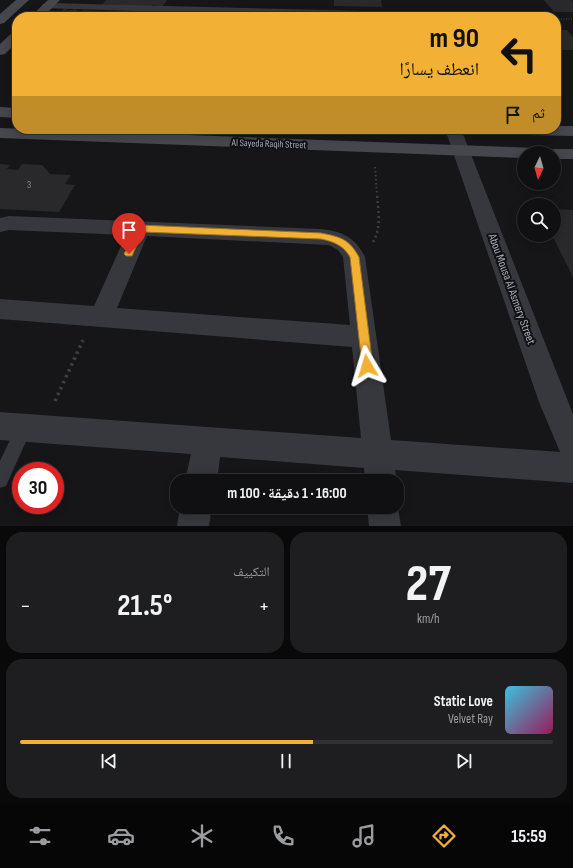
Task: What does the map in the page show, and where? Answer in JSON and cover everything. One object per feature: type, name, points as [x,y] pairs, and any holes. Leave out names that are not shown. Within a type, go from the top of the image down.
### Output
[{"type":"street","points":[[0,20],[23,0]]},
{"type":"street","points":[[41,12],[51,3],[168,5],[328,12]]},
{"type":"street","points":[[0,51],[12,40]]},
{"type":"street","points":[[0,112],[12,113]]},
{"type":"street","points":[[561,131],[573,131]]},
{"type":"street","name":"Al Sayeda Raqih Street","points":[[0,133],[12,133]]},
{"type":"street","name":"Al Sayeda Raqih Street","points":[[27,134],[517,152]]},
{"type":"street","name":"Abou Mousa Al Asmery Street","points":[[455,134],[553,402],[573,447]]},
{"type":"street","points":[[561,154],[573,154]]},
{"type":"street","points":[[0,224],[140,228],[329,237],[343,242],[349,247],[354,257],[380,468]]},
{"type":"street","points":[[101,317],[140,228]]},
{"type":"street","points":[[0,309],[363,337]]},
{"type":"street","points":[[22,427],[208,441],[380,468],[573,468]]},
{"type":"street","points":[[202,474],[208,441]]},
{"type":"street","points":[[192,526],[195,514]]},
{"type":"street","points":[[384,514],[385,526]]},
{"type":"lane","points":[[0,480],[22,427]]},
{"type":"path","points":[[561,19],[573,19]]},
{"type":"path","points":[[349,247],[373,242],[378,234],[379,225],[373,147]]},
{"type":"path","points":[[22,427],[94,322],[101,317]]},
{"type":"building","points":[[106,0],[167,0],[162,7],[152,5],[152,7],[98,10]]},
{"type":"building","points":[[334,0],[381,0],[382,7],[334,6]]},
{"type":"building","points":[[544,0],[571,0],[573,2],[573,12],[554,12]]},
{"type":"building","points":[[65,8],[68,9],[65,11],[75,9],[80,12],[61,12]]},
{"type":"building","points":[[83,10],[122,12],[82,12]]},
{"type":"building","points":[[561,30],[567,30],[573,37],[573,50],[561,50]]},
{"type":"building","points":[[0,164],[10,165],[7,169],[18,170],[22,164],[42,165],[50,174],[71,175],[65,184],[75,185],[59,212],[0,209]]},
{"type":"building","points":[[561,209],[573,210],[573,277],[556,242],[561,242]]},
{"type":"route","points":[[129,254],[140,228],[321,236],[343,242],[349,247],[354,257],[367,366]]}]
